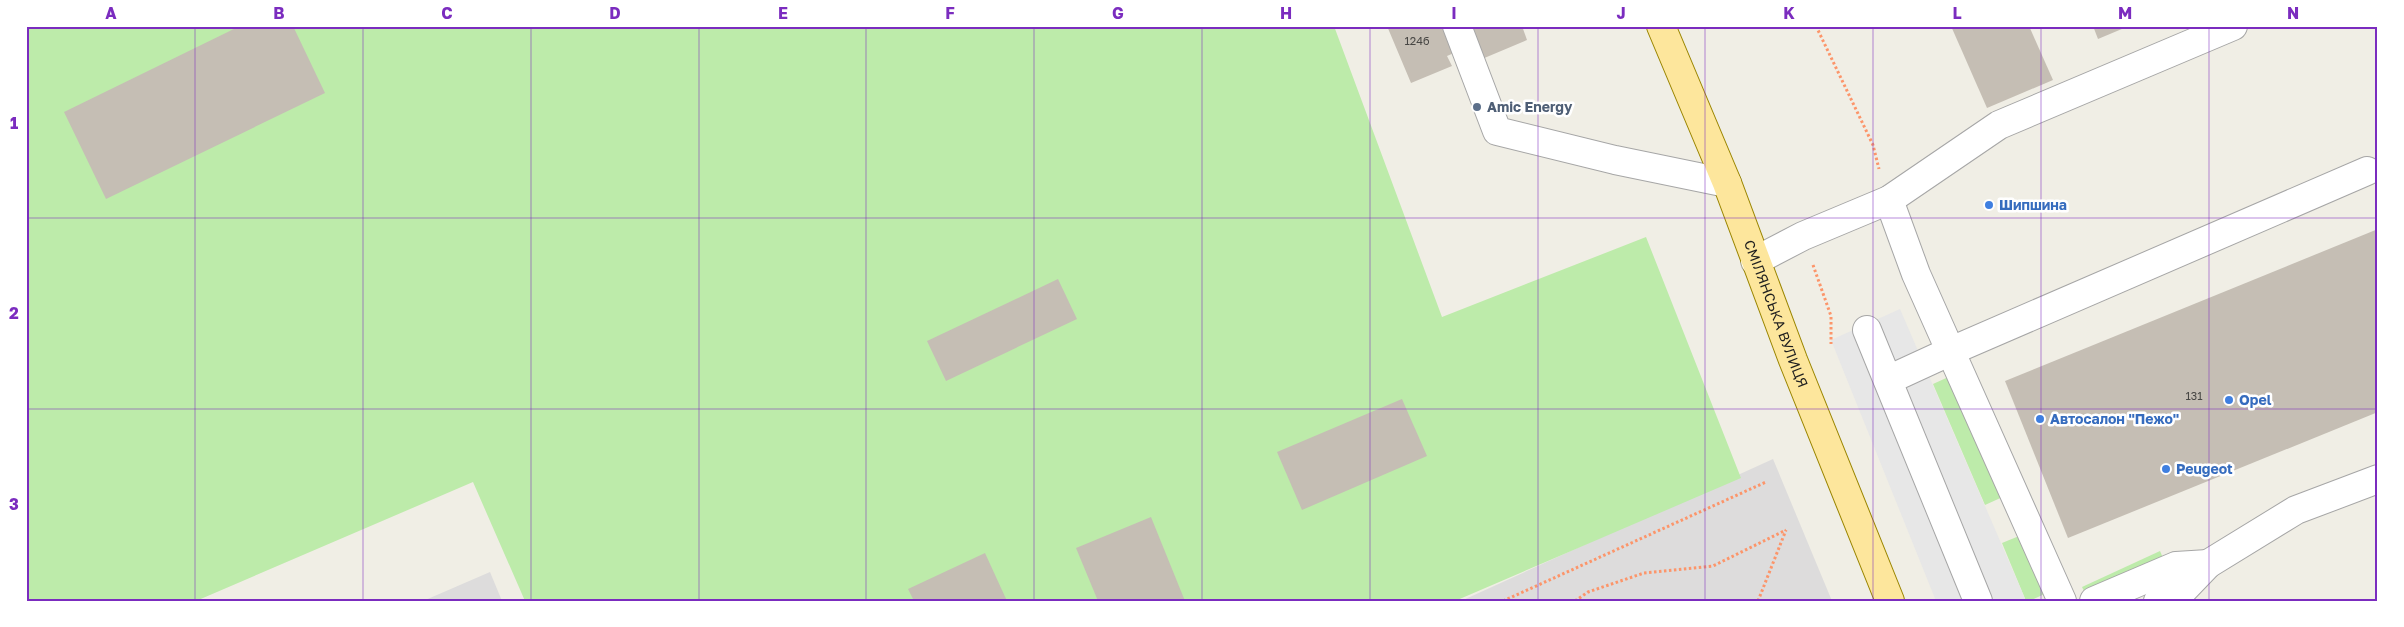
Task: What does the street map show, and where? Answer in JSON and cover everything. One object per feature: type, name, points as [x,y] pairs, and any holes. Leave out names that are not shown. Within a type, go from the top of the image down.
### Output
[{"type":"main road","name":"СМІЛЯНСЬКА ВУЛИЦЯ","points":[[1662,26],[1727,184],[1755,261],[1890,601]]},
{"type":"lane","points":[[1458,26],[1497,131],[1615,160],[1727,184]]},
{"type":"lane","points":[[1755,261],[1804,236],[1889,200],[2000,125],[2233,26]]},
{"type":"lane","points":[[1888,380],[1951,350],[2366,171]]},
{"type":"lane","points":[[1889,200],[1916,274],[2062,601]]},
{"type":"lane","points":[[1867,330],[1978,601]]},
{"type":"lane","points":[[2158,601],[2183,590],[2208,564],[2296,510],[2378,479]]},
{"type":"lane","points":[[2094,601],[2176,566],[2208,564]]},
{"type":"path","points":[[1816,26],[1873,145],[1889,200]]},
{"type":"path","points":[[1804,236],[1831,316],[1831,344]]},
{"type":"path","points":[[1504,601],[1766,482]]},
{"type":"path","points":[[1575,601],[1588,592],[1644,573],[1712,566],[1786,530],[1758,601]]},
{"type":"shaded area","points":[[1900,309],[2026,601],[1936,601],[1831,340]]},
{"type":"shaded area","points":[[1773,459],[1832,601],[1461,601]]},
{"type":"shaded area","points":[[490,572],[502,601],[423,601]]},
{"type":"green space","points":[[26,26],[1334,26],[1442,317],[1646,237],[1741,478],[1455,601],[525,601],[473,482],[196,601],[26,601]]},
{"type":"green space","points":[[1955,374],[2007,495],[1985,505],[1933,384]]},
{"type":"green space","points":[[2024,534],[2049,592],[2029,601],[2026,601],[2002,543]]},
{"type":"green space","points":[[2160,551],[2163,558],[2085,593],[2082,587]]},
{"type":"building","points":[[240,26],[293,26],[325,93],[106,199],[64,112]]},
{"type":"building","points":[[1387,26],[1522,26],[1527,40],[1482,59],[1475,44],[1447,56],[1452,66],[1411,83]]},
{"type":"building","points":[[1951,26],[2029,26],[2053,80],[1987,108]]},
{"type":"building","points":[[2093,26],[2129,26],[2098,39]]},
{"type":"building","points":[[2378,229],[2378,412],[2068,538],[2005,381]]},
{"type":"building","points":[[1058,279],[1077,319],[946,381],[927,341]]},
{"type":"building","points":[[1402,399],[1427,456],[1302,510],[1277,452]]},
{"type":"building","points":[[1151,517],[1185,601],[1098,601],[1076,548]]},
{"type":"building","points":[[985,553],[1007,601],[914,601],[908,589]]},
{"type":"place","name":"Amic Energy","points":[[1477,107]]},
{"type":"place","name":"Шипшина","points":[[1989,205]]},
{"type":"place","name":"Opel","points":[[2229,400]]},
{"type":"place","name":"Автосалон \"Пежо\"","points":[[2040,419]]},
{"type":"place","name":"Peugeot","points":[[2166,469]]}]
